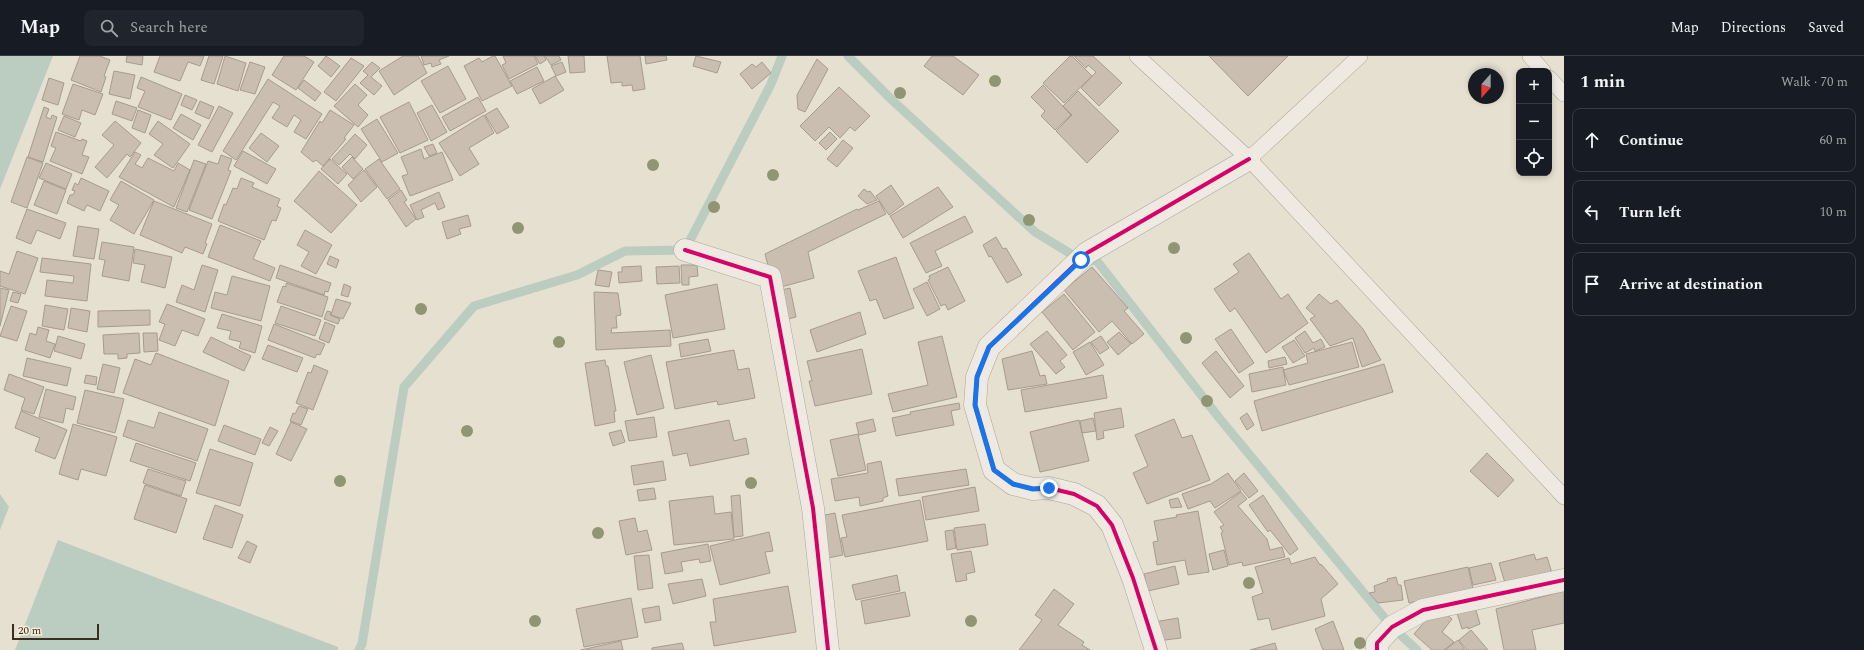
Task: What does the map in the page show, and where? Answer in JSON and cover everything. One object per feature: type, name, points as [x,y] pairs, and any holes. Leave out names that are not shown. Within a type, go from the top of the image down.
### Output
[{"type":"street","points":[[1156,650],[1131,572],[1112,525],[1098,506],[1074,494],[1049,488],[1033,489],[1013,484],[994,470],[975,405],[977,377],[989,347],[1087,253],[1249,159]]},
{"type":"street","points":[[685,250],[770,277],[813,508],[828,650]]},
{"type":"street","points":[[1377,650],[1377,643],[1392,628],[1423,610],[1564,580]]},
{"type":"lane","points":[[1137,56],[1249,159],[1564,497]]},
{"type":"lane","points":[[1249,159],[1360,56]]},
{"type":"lane","points":[[1530,56],[1540,68]]},
{"type":"lane","points":[[1552,81],[1564,94]]},
{"type":"shaded area","points":[[0,56],[53,56],[0,189]]},
{"type":"shaded area","points":[[0,494],[9,507],[0,530]]},
{"type":"shaded area","points":[[58,540],[338,647],[338,650],[15,650]]},
{"type":"building","points":[[80,56],[100,56],[110,60],[104,76],[106,77],[101,92],[71,80]]},
{"type":"building","points":[[127,56],[143,56],[142,65],[126,62]]},
{"type":"building","points":[[160,56],[204,56],[200,66],[188,62],[180,81],[154,72]]},
{"type":"building","points":[[209,56],[223,56],[214,84],[201,80]]},
{"type":"building","points":[[225,56],[246,63],[238,91],[217,84]]},
{"type":"building","points":[[284,56],[304,56],[314,62],[296,90],[272,75]]},
{"type":"building","points":[[326,56],[340,66],[331,77],[318,66]]},
{"type":"building","points":[[403,56],[418,56],[427,73],[394,95],[379,71]]},
{"type":"building","points":[[421,56],[449,56],[439,60],[441,64],[432,67],[431,63],[424,65]]},
{"type":"building","points":[[495,56],[512,86],[482,101],[464,66],[479,58],[482,62]]},
{"type":"building","points":[[503,56],[534,56],[538,64],[509,79],[502,65],[506,63]]},
{"type":"building","points":[[535,56],[544,56],[546,60],[540,64]]},
{"type":"building","points":[[545,56],[559,56],[561,60],[551,65]]},
{"type":"building","points":[[568,56],[584,56],[585,72],[570,73]]},
{"type":"building","points":[[607,56],[640,56],[645,89],[633,91],[632,85],[622,86],[622,82],[611,83]]},
{"type":"building","points":[[645,56],[666,56],[667,60],[646,64]]},
{"type":"building","points":[[696,56],[721,62],[717,73],[693,66]]},
{"type":"building","points":[[932,56],[953,56],[979,75],[963,95],[924,66]]},
{"type":"building","points":[[1070,56],[1072,56],[1092,76],[1064,103],[1043,83]]},
{"type":"building","points":[[1074,56],[1093,56],[1122,83],[1099,106],[1081,88],[1096,72],[1088,65],[1086,68]]},
{"type":"building","points":[[1209,56],[1288,56],[1248,96]]},
{"type":"building","points":[[351,58],[364,66],[336,101],[324,92]]},
{"type":"building","points":[[817,59],[828,69],[805,112],[798,109],[797,95]]},
{"type":"building","points":[[250,62],[265,67],[255,94],[240,90]]},
{"type":"building","points":[[372,62],[380,68],[371,77],[382,86],[374,95],[360,83],[368,75],[363,71]]},
{"type":"building","points":[[562,62],[566,72],[556,76],[551,66]]},
{"type":"building","points":[[762,62],[771,73],[752,89],[740,74],[752,64],[756,67]]},
{"type":"building","points":[[448,66],[466,99],[440,113],[421,81]]},
{"type":"building","points":[[537,67],[544,81],[517,94],[510,81]]},
{"type":"building","points":[[114,71],[135,75],[130,99],[109,94]]},
{"type":"building","points":[[555,76],[564,90],[540,104],[532,89]]},
{"type":"building","points":[[141,77],[182,94],[171,120],[138,107],[145,91],[137,88]]},
{"type":"building","points":[[49,78],[64,83],[58,105],[42,100]]},
{"type":"building","points":[[268,79],[322,114],[306,139],[294,132],[301,120],[294,115],[287,127],[272,118],[280,106],[273,102],[236,160],[223,151]]},
{"type":"building","points":[[304,80],[321,93],[315,101],[298,88]]},
{"type":"building","points":[[73,84],[103,94],[95,115],[82,110],[79,120],[62,114]]},
{"type":"building","points":[[355,84],[367,95],[358,105],[368,115],[358,127],[334,106]]},
{"type":"building","points":[[1043,85],[1071,115],[1055,130],[1041,116],[1045,111],[1031,97]]},
{"type":"building","points":[[839,87],[870,116],[855,131],[850,127],[840,138],[829,127],[815,141],[800,126]]},
{"type":"building","points":[[1078,91],[1119,131],[1087,163],[1056,131],[1072,115],[1063,106]]},
{"type":"building","points":[[185,95],[197,100],[192,110],[181,105]]},
{"type":"building","points":[[478,97],[486,111],[450,131],[442,117]]},
{"type":"building","points":[[116,101],[137,108],[132,121],[112,114]]},
{"type":"building","points":[[200,101],[214,107],[209,119],[195,113]]},
{"type":"building","points":[[409,102],[428,140],[400,153],[380,117]]},
{"type":"building","points":[[432,105],[447,132],[431,141],[417,113]]},
{"type":"building","points":[[219,106],[233,113],[212,152],[198,145]]},
{"type":"building","points":[[44,107],[49,109],[46,117],[51,119],[52,115],[57,117],[43,162],[28,157]]},
{"type":"building","points":[[497,108],[509,127],[497,134],[485,115]]},
{"type":"building","points":[[138,110],[151,115],[145,133],[132,128]]},
{"type":"building","points":[[330,110],[354,125],[344,138],[346,139],[323,166],[316,160],[313,162],[301,152],[320,121],[322,123]]},
{"type":"building","points":[[181,114],[201,125],[193,140],[173,128]]},
{"type":"building","points":[[484,115],[494,133],[469,148],[479,164],[460,176],[439,143]]},
{"type":"building","points":[[64,116],[81,123],[75,137],[58,130]]},
{"type":"building","points":[[377,119],[398,153],[382,162],[361,129]]},
{"type":"building","points":[[115,121],[141,143],[130,157],[127,154],[107,178],[95,167],[114,145],[102,135]]},
{"type":"building","points":[[158,121],[190,144],[173,168],[154,155],[163,144],[149,134]]},
{"type":"building","points":[[56,132],[81,141],[82,139],[87,141],[82,155],[89,157],[82,174],[50,161],[56,148],[51,146]]},
{"type":"building","points":[[830,132],[837,139],[826,150],[819,143]]},
{"type":"building","points":[[261,133],[279,146],[267,162],[249,148]]},
{"type":"building","points":[[355,134],[367,145],[355,159],[350,154],[339,165],[332,159]]},
{"type":"building","points":[[843,140],[853,148],[837,167],[827,159]]},
{"type":"building","points":[[433,144],[437,153],[429,156],[424,147]]},
{"type":"building","points":[[421,149],[424,159],[442,152],[453,180],[410,196],[402,176],[408,174],[401,157]]},
{"type":"building","points":[[243,151],[276,169],[267,184],[234,166]]},
{"type":"building","points":[[135,152],[141,155],[135,164],[142,168],[148,158],[174,171],[178,163],[190,170],[174,207],[119,177]]},
{"type":"building","points":[[221,155],[232,159],[228,170],[231,171],[212,219],[189,210],[208,161],[218,164]]},
{"type":"building","points":[[27,157],[43,163],[27,208],[11,202]]},
{"type":"building","points":[[352,157],[363,169],[353,179],[342,167]]},
{"type":"building","points":[[330,159],[347,174],[338,184],[321,169]]},
{"type":"building","points":[[379,159],[400,189],[387,199],[365,169]]},
{"type":"building","points":[[194,160],[206,164],[187,212],[176,208]]},
{"type":"building","points":[[46,163],[72,174],[66,189],[39,178]]},
{"type":"building","points":[[364,170],[377,187],[361,202],[348,185]]},
{"type":"building","points":[[319,171],[357,205],[331,233],[294,201]]},
{"type":"building","points":[[81,178],[109,191],[100,211],[87,205],[84,211],[67,203],[70,195],[73,195],[75,191],[72,190],[75,183],[78,185]]},
{"type":"building","points":[[241,178],[254,183],[252,187],[280,199],[277,206],[281,208],[276,221],[272,220],[264,240],[218,221],[224,204],[226,205],[233,188],[237,189]]},
{"type":"building","points":[[44,181],[66,190],[57,214],[34,205]]},
{"type":"building","points":[[121,181],[154,200],[134,234],[110,220],[119,205],[110,200]]},
{"type":"building","points":[[891,185],[904,204],[889,215],[876,196]]},
{"type":"building","points":[[938,187],[953,207],[903,238],[890,216]]},
{"type":"building","points":[[864,189],[868,192],[870,191],[877,200],[867,204],[858,196]]},
{"type":"building","points":[[401,190],[407,200],[404,202],[416,219],[406,227],[388,200]]},
{"type":"building","points":[[439,192],[445,207],[438,210],[435,203],[421,210],[424,217],[417,220],[410,205]]},
{"type":"building","points":[[154,201],[212,224],[205,243],[207,244],[203,254],[185,247],[182,253],[140,235]]},
{"type":"building","points":[[879,201],[886,214],[808,252],[814,278],[774,289],[765,254],[857,209],[858,210]]},
{"type":"building","points":[[27,209],[66,223],[60,239],[37,230],[31,244],[16,238]]},
{"type":"building","points":[[468,215],[471,226],[459,229],[461,234],[447,239],[442,222]]},
{"type":"building","points":[[965,216],[973,232],[935,251],[942,266],[926,273],[910,243]]},
{"type":"building","points":[[220,225],[261,241],[253,259],[275,268],[270,281],[208,257]]},
{"type":"building","points":[[78,226],[99,229],[94,259],[73,256]]},
{"type":"building","points":[[305,230],[332,245],[316,274],[301,266],[309,252],[297,245]]},
{"type":"building","points":[[996,237],[1003,249],[1006,248],[1022,275],[1007,283],[991,256],[989,257],[983,245]]},
{"type":"building","points":[[102,242],[134,247],[129,281],[102,276],[105,260],[99,259]]},
{"type":"building","points":[[135,249],[172,257],[165,288],[141,282],[145,265],[133,263]]},
{"type":"building","points":[[17,251],[38,258],[25,294],[0,286],[0,271],[9,274]]},
{"type":"building","points":[[1249,253],[1281,299],[1288,294],[1308,323],[1266,353],[1235,308],[1230,312],[1214,289],[1239,272],[1233,264]]},
{"type":"building","points":[[330,256],[339,260],[336,268],[327,264]]},
{"type":"building","points":[[896,257],[914,308],[884,319],[876,299],[870,301],[858,271]]},
{"type":"building","points":[[42,258],[91,264],[87,301],[45,296],[47,280],[73,283],[74,276],[40,272]]},
{"type":"building","points":[[202,265],[218,270],[205,312],[176,302],[182,285],[194,290]]},
{"type":"building","points":[[280,265],[331,283],[328,292],[325,291],[324,295],[276,278]]},
{"type":"building","points":[[681,265],[697,265],[698,276],[689,277],[689,285],[682,285]]},
{"type":"building","points":[[641,266],[642,281],[619,283],[618,272],[622,272],[622,267]]},
{"type":"building","points":[[679,266],[680,283],[657,284],[656,267]]},
{"type":"building","points":[[948,267],[965,301],[948,310],[945,304],[941,306],[928,280],[930,279],[929,276]]},
{"type":"building","points":[[1092,267],[1128,308],[1124,311],[1144,334],[1132,344],[1112,321],[1099,332],[1064,290]]},
{"type":"building","points":[[598,270],[612,272],[609,287],[595,285]]},
{"type":"building","points":[[232,276],[270,286],[261,321],[211,308],[215,292],[227,295]]},
{"type":"building","points":[[927,282],[940,309],[927,316],[913,289]]},
{"type":"building","points":[[286,283],[328,297],[322,317],[277,302],[283,286],[286,287]]},
{"type":"building","points":[[344,284],[351,287],[348,297],[341,295]]},
{"type":"building","points":[[717,284],[725,329],[673,338],[665,295]]},
{"type":"building","points":[[0,288],[9,290],[0,326]]},
{"type":"building","points":[[790,288],[796,317],[780,321],[773,292]]},
{"type":"building","points":[[13,292],[21,294],[18,303],[10,301]]},
{"type":"building","points":[[594,292],[618,293],[621,315],[616,316],[617,328],[612,328],[611,333],[670,330],[671,346],[596,350]]},
{"type":"building","points":[[1064,294],[1095,332],[1073,350],[1042,312]]},
{"type":"building","points":[[1319,294],[1331,304],[1337,300],[1363,329],[1381,360],[1362,367],[1353,338],[1330,346],[1310,319],[1315,316],[1306,308]]},
{"type":"building","points":[[336,299],[351,303],[343,319],[331,315]]},
{"type":"building","points":[[167,304],[205,319],[198,336],[182,330],[175,346],[159,340],[165,324],[159,322]]},
{"type":"building","points":[[45,305],[68,309],[64,330],[42,326]]},
{"type":"building","points":[[11,306],[27,311],[17,341],[0,336]]},
{"type":"building","points":[[281,306],[321,320],[315,336],[275,323]]},
{"type":"building","points":[[71,308],[90,311],[87,332],[68,328]]},
{"type":"building","points":[[150,310],[150,325],[98,327],[98,311]]},
{"type":"building","points":[[327,311],[331,312],[330,315],[340,319],[338,324],[324,319]]},
{"type":"building","points":[[860,312],[866,334],[817,352],[810,330]]},
{"type":"building","points":[[222,314],[262,326],[255,353],[239,348],[241,342],[229,339],[231,331],[217,328]]},
{"type":"building","points":[[325,322],[335,326],[329,343],[319,339]]},
{"type":"building","points":[[274,324],[325,344],[320,355],[317,354],[315,358],[268,340]]},
{"type":"building","points":[[38,327],[49,330],[46,341],[55,344],[50,358],[25,350],[30,333],[36,335]]},
{"type":"building","points":[[1231,329],[1254,363],[1239,373],[1215,339]]},
{"type":"building","points":[[1047,331],[1067,355],[1060,361],[1065,367],[1056,374],[1030,344]]},
{"type":"building","points":[[1305,331],[1313,343],[1321,339],[1325,347],[1315,351],[1314,348],[1305,353],[1295,338]]},
{"type":"building","points":[[1119,332],[1131,344],[1118,355],[1107,342]]},
{"type":"building","points":[[139,333],[140,353],[127,354],[127,358],[118,359],[118,354],[104,354],[103,335]]},
{"type":"building","points":[[143,333],[157,333],[158,351],[144,352]]},
{"type":"building","points":[[58,336],[85,344],[81,359],[54,351]]},
{"type":"building","points":[[942,336],[957,397],[893,412],[888,394],[928,385],[918,342]]},
{"type":"building","points":[[1101,336],[1109,348],[1100,354],[1091,342]]},
{"type":"building","points":[[211,337],[251,356],[244,371],[203,352]]},
{"type":"building","points":[[708,339],[711,351],[681,357],[679,344]]},
{"type":"building","points":[[1294,340],[1305,356],[1293,363],[1282,347]]},
{"type":"building","points":[[1090,342],[1104,365],[1086,375],[1073,352]]},
{"type":"building","points":[[1352,342],[1359,367],[1289,385],[1283,370],[1308,363],[1306,354]]},
{"type":"building","points":[[268,345],[303,358],[297,372],[262,359]]},
{"type":"building","points":[[862,349],[872,394],[815,406],[809,381],[812,381],[807,361]]},
{"type":"building","points":[[734,350],[738,370],[749,368],[755,398],[718,405],[717,401],[675,409],[666,362]]},
{"type":"building","points":[[1032,351],[1040,376],[1045,375],[1047,384],[1008,390],[1002,359]]},
{"type":"building","points":[[1216,351],[1244,386],[1230,398],[1202,363]]},
{"type":"building","points":[[156,353],[229,381],[215,426],[123,393],[135,359],[151,365]]},
{"type":"building","points":[[651,355],[664,408],[637,415],[624,362]]},
{"type":"building","points":[[1285,357],[1287,364],[1269,368],[1268,361]]},
{"type":"building","points":[[27,358],[71,368],[67,386],[23,376]]},
{"type":"building","points":[[605,360],[606,366],[608,366],[616,411],[614,411],[615,422],[595,426],[585,363]]},
{"type":"building","points":[[103,364],[120,368],[114,393],[97,389]]},
{"type":"building","points":[[1384,364],[1393,392],[1262,431],[1254,401]]},
{"type":"building","points":[[314,365],[328,371],[313,410],[296,403],[308,372],[311,373]]},
{"type":"building","points":[[1283,367],[1286,385],[1252,392],[1249,374]]},
{"type":"building","points":[[9,374],[44,387],[34,414],[21,410],[25,398],[4,390]]},
{"type":"building","points":[[86,375],[97,377],[96,385],[84,383]]},
{"type":"building","points":[[1103,375],[1107,398],[1025,412],[1021,390]]},
{"type":"building","points":[[46,389],[76,397],[73,410],[66,408],[63,423],[39,417]]},
{"type":"building","points":[[85,390],[124,399],[115,433],[77,423]]},
{"type":"building","points":[[959,403],[960,409],[951,411],[954,425],[896,436],[892,418],[911,414],[910,412]]},
{"type":"building","points":[[299,406],[308,409],[301,425],[290,421],[293,413],[295,414]]},
{"type":"building","points":[[1121,408],[1124,427],[1103,431],[1104,438],[1097,440],[1094,413]]},
{"type":"building","points":[[21,411],[67,430],[55,459],[35,451],[40,438],[15,428]]},
{"type":"building","points":[[159,412],[208,429],[197,461],[123,436],[128,420],[154,428]]},
{"type":"building","points":[[1247,413],[1254,425],[1247,430],[1240,418]]},
{"type":"building","points":[[654,417],[657,437],[629,441],[625,421]]},
{"type":"building","points":[[1093,418],[1096,431],[1082,433],[1080,421]]},
{"type":"building","points":[[873,419],[876,431],[859,435],[856,423]]},
{"type":"building","points":[[1174,419],[1182,438],[1192,435],[1210,480],[1147,504],[1133,473],[1148,466],[1135,435]]},
{"type":"building","points":[[729,420],[734,441],[746,438],[749,454],[690,466],[687,453],[673,456],[668,432]]},
{"type":"building","points":[[1079,420],[1089,461],[1040,472],[1030,432]]},
{"type":"building","points":[[291,422],[307,429],[291,461],[276,454]]},
{"type":"building","points":[[73,424],[117,437],[106,476],[81,469],[78,480],[59,474]]},
{"type":"building","points":[[224,425],[261,439],[255,455],[218,441]]},
{"type":"building","points":[[270,427],[278,431],[269,446],[262,443]]},
{"type":"building","points":[[621,430],[625,442],[613,446],[609,433]]},
{"type":"building","points":[[858,434],[866,470],[838,476],[830,440]]},
{"type":"building","points":[[136,443],[196,463],[190,481],[130,461]]},
{"type":"building","points":[[210,449],[253,463],[240,506],[196,493]]},
{"type":"building","points":[[1487,453],[1514,480],[1498,497],[1470,471]]},
{"type":"building","points":[[663,461],[666,480],[634,485],[631,466]]},
{"type":"building","points":[[881,461],[888,496],[883,498],[883,501],[860,506],[859,497],[835,501],[831,479],[868,473],[867,464]]},
{"type":"building","points":[[148,469],[186,481],[181,496],[143,483]]},
{"type":"building","points":[[966,469],[969,485],[899,496],[896,479]]},
{"type":"building","points":[[1228,473],[1241,491],[1215,508],[1210,501],[1188,509],[1182,494],[1211,484]]},
{"type":"building","points":[[1244,473],[1258,491],[1249,498],[1235,481]]},
{"type":"building","points":[[145,485],[187,499],[176,533],[134,519]]},
{"type":"building","points":[[975,487],[979,511],[926,520],[922,497]]},
{"type":"building","points":[[654,488],[656,499],[639,501],[637,490]]},
{"type":"building","points":[[1241,492],[1247,499],[1238,506],[1267,539],[1270,550],[1282,547],[1285,557],[1243,566],[1242,562],[1229,565],[1221,533],[1223,532],[1220,527],[1224,525],[1214,512]]},
{"type":"building","points":[[740,495],[743,536],[734,537],[731,496]]},
{"type":"building","points":[[1263,495],[1298,549],[1290,555],[1270,530],[1268,532],[1249,505]]},
{"type":"building","points":[[713,496],[715,514],[731,512],[734,539],[674,545],[669,501]]},
{"type":"building","points":[[1178,498],[1182,507],[1171,508],[1169,500]]},
{"type":"building","points":[[920,500],[928,541],[845,557],[841,538],[847,537],[842,515]]},
{"type":"building","points":[[215,505],[243,515],[232,548],[203,539]]},
{"type":"building","points":[[1198,511],[1209,572],[1188,575],[1185,560],[1157,565],[1153,542],[1158,541],[1154,521]]},
{"type":"building","points":[[835,513],[843,555],[828,558],[820,516]]},
{"type":"building","points":[[635,518],[638,532],[647,530],[652,550],[626,555],[619,521]]},
{"type":"building","points":[[985,524],[988,545],[957,550],[954,528]]},
{"type":"building","points":[[953,530],[956,548],[947,550],[945,531]]},
{"type":"building","points":[[769,532],[773,551],[765,552],[770,573],[720,585],[710,546]]},
{"type":"building","points":[[247,541],[257,546],[250,563],[238,558]]},
{"type":"building","points":[[708,544],[711,561],[700,563],[699,559],[681,562],[683,571],[665,574],[661,553]]},
{"type":"building","points":[[1224,550],[1228,566],[1213,570],[1209,554]]},
{"type":"building","points":[[971,551],[975,572],[966,574],[967,580],[956,582],[951,554]]},
{"type":"building","points":[[1534,554],[1536,560],[1547,557],[1552,573],[1505,583],[1499,563]]},
{"type":"building","points":[[649,555],[653,588],[638,590],[634,556]]},
{"type":"building","points":[[1315,557],[1320,565],[1321,564],[1338,584],[1321,599],[1325,616],[1272,630],[1269,618],[1258,620],[1252,597],[1263,593],[1255,567],[1289,558],[1291,564]]},
{"type":"building","points":[[1491,563],[1496,580],[1473,585],[1469,568]]},
{"type":"building","points":[[1175,566],[1179,584],[1148,591],[1144,574]]},
{"type":"building","points":[[1468,567],[1473,589],[1409,603],[1404,581]]},
{"type":"building","points":[[897,575],[900,591],[856,600],[852,585]]},
{"type":"building","points":[[1396,577],[1398,585],[1401,585],[1403,600],[1378,603],[1369,593],[1375,592],[1374,586],[1388,581],[1387,579]]},
{"type":"building","points":[[702,579],[706,596],[673,604],[668,584]]},
{"type":"building","points":[[788,586],[796,632],[714,646],[710,622],[716,622],[713,599]]},
{"type":"building","points":[[1054,589],[1074,604],[1058,625],[1084,642],[1082,645],[1090,650],[1019,650],[1042,620],[1035,615]]},
{"type":"building","points":[[1564,591],[1564,623],[1532,630],[1536,650],[1504,650],[1496,609]]},
{"type":"building","points":[[905,592],[910,616],[865,624],[861,601]]},
{"type":"building","points":[[631,598],[638,637],[584,647],[576,609]]},
{"type":"building","points":[[659,606],[661,620],[645,623],[642,609]]},
{"type":"building","points":[[1475,607],[1480,624],[1468,629],[1468,627],[1462,629],[1457,613]]},
{"type":"building","points":[[1441,610],[1452,619],[1442,632],[1454,642],[1444,650],[1432,650],[1414,634],[1433,612]]},
{"type":"building","points":[[1178,618],[1181,638],[1157,641],[1154,622]]},
{"type":"building","points":[[1333,621],[1344,650],[1323,650],[1315,629]]},
{"type":"building","points":[[1471,630],[1488,650],[1467,650],[1459,640]]},
{"type":"building","points":[[1458,640],[1465,650],[1445,650]]},
{"type":"building","points":[[621,641],[623,650],[581,650]]},
{"type":"building","points":[[682,643],[684,650],[652,650],[652,648]]},
{"type":"building","points":[[1275,643],[1277,650],[1250,650]]},
{"type":"waterway","points":[[359,650],[362,644],[404,387],[474,306],[577,275],[625,251],[685,250],[771,84],[782,56]]},
{"type":"waterway","points":[[848,56],[892,100],[1035,232],[1081,260],[1097,261],[1220,419],[1392,627],[1417,650]]},
{"type":"cycle path","points":[[1156,650],[1133,578],[1112,525],[1097,506],[1074,494],[1049,488],[1033,489],[1013,484],[994,470],[975,405],[977,377],[989,347],[1087,253],[1249,159]]},
{"type":"cycle path","points":[[685,250],[770,277],[813,508],[828,650]]},
{"type":"cycle path","points":[[1377,650],[1377,643],[1392,627],[1423,610],[1564,580]]},
{"type":"route","points":[[1049,488],[1033,489],[1013,484],[994,470],[975,405],[977,377],[989,347],[1081,260]]}]
